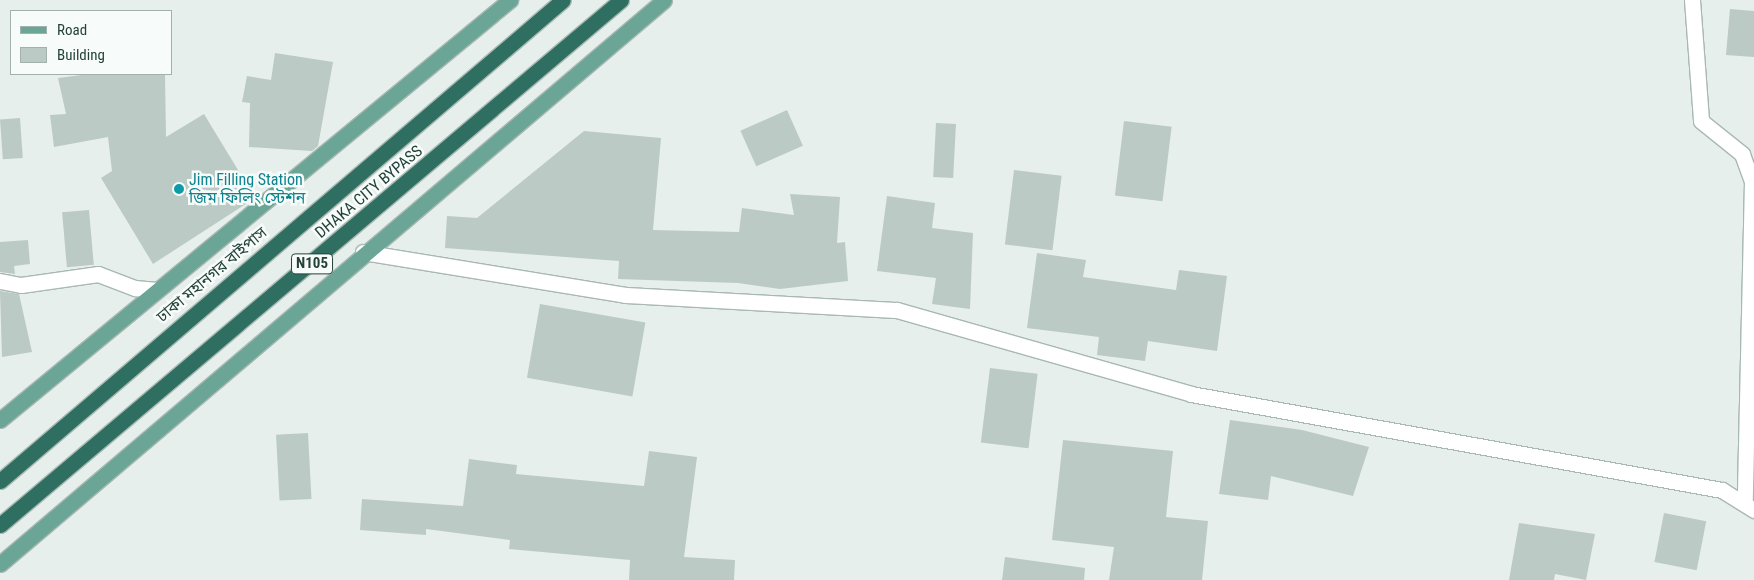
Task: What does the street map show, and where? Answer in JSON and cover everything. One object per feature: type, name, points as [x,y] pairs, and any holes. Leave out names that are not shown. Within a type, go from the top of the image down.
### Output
[{"type":"highway","name":"ঢাকা মহানগর বাইপাস","points":[[0,481],[563,0]]},
{"type":"highway","name":"DHAKA CITY BYPASS","points":[[0,524],[620,0]]},
{"type":"main road","points":[[0,420],[156,290],[323,158],[510,0]]},
{"type":"main road","points":[[0,564],[363,252],[664,0]]},
{"type":"street","points":[[363,252],[625,295],[897,310],[1191,394],[1713,489],[1749,506],[1752,181],[1742,154],[1701,121],[1692,0]]},
{"type":"street","points":[[0,281],[21,284],[98,274],[135,288],[156,290]]},
{"type":"building","points":[[1730,9],[1754,11],[1754,57],[1726,55]]},
{"type":"building","points":[[275,53],[333,62],[318,146],[312,151],[249,147],[250,103],[242,102],[247,76],[271,80]]},
{"type":"building","name":"Jim Filling Station জিম ফিলিং স্টেশন","points":[[81,75],[165,75],[166,137],[204,114],[255,198],[153,264],[101,178],[112,171],[108,137],[54,147],[50,115],[66,114],[58,78]]},
{"type":"building","points":[[787,110],[803,146],[756,166],[740,131]]},
{"type":"building","points":[[20,118],[23,158],[3,159],[0,119]]},
{"type":"building","points":[[1124,121],[1172,127],[1163,201],[1115,195]]},
{"type":"building","points":[[936,123],[956,124],[953,178],[933,177]]},
{"type":"building","points":[[584,131],[661,138],[653,230],[739,232],[742,208],[794,215],[790,194],[840,197],[837,243],[845,242],[848,281],[780,289],[738,283],[618,279],[619,261],[445,248],[447,216],[477,218]]},
{"type":"building","points":[[1014,170],[1062,176],[1053,250],[1005,244]]},
{"type":"building","points":[[887,196],[935,203],[932,228],[973,233],[970,309],[932,304],[936,278],[877,271]]},
{"type":"building","points":[[89,210],[94,265],[67,267],[62,212]]},
{"type":"building","points":[[28,240],[30,264],[14,266],[15,274],[0,272],[0,242]]},
{"type":"building","points":[[1037,253],[1086,260],[1083,277],[1176,290],[1179,270],[1227,276],[1217,351],[1148,341],[1145,361],[1097,355],[1099,337],[1027,328]]},
{"type":"building","points":[[0,291],[19,294],[32,352],[2,357]]},
{"type":"building","points":[[540,304],[645,323],[632,396],[527,378]]},
{"type":"building","points":[[990,368],[1038,374],[1029,448],[981,442]]},
{"type":"building","points":[[1230,420],[1302,430],[1369,447],[1353,496],[1271,476],[1268,500],[1219,494]]},
{"type":"building","points":[[308,433],[311,499],[279,501],[276,435]]},
{"type":"building","points":[[1063,440],[1173,451],[1166,517],[1208,521],[1202,580],[1109,580],[1114,547],[1052,540]]},
{"type":"building","points":[[649,451],[697,457],[684,557],[735,560],[734,580],[629,580],[630,560],[509,549],[510,540],[426,529],[426,535],[360,530],[362,499],[463,506],[469,459],[517,465],[516,474],[644,486]]},
{"type":"building","points":[[1664,513],[1706,521],[1697,570],[1654,562]]},
{"type":"building","points":[[1519,523],[1595,534],[1586,580],[1555,574],[1554,580],[1509,580]]},
{"type":"building","points":[[1005,557],[1085,568],[1084,580],[1002,580]]},
{"type":"place","name":"Jim Filling Station জিম ফিলিং স্টেশন","points":[[179,189]]}]
